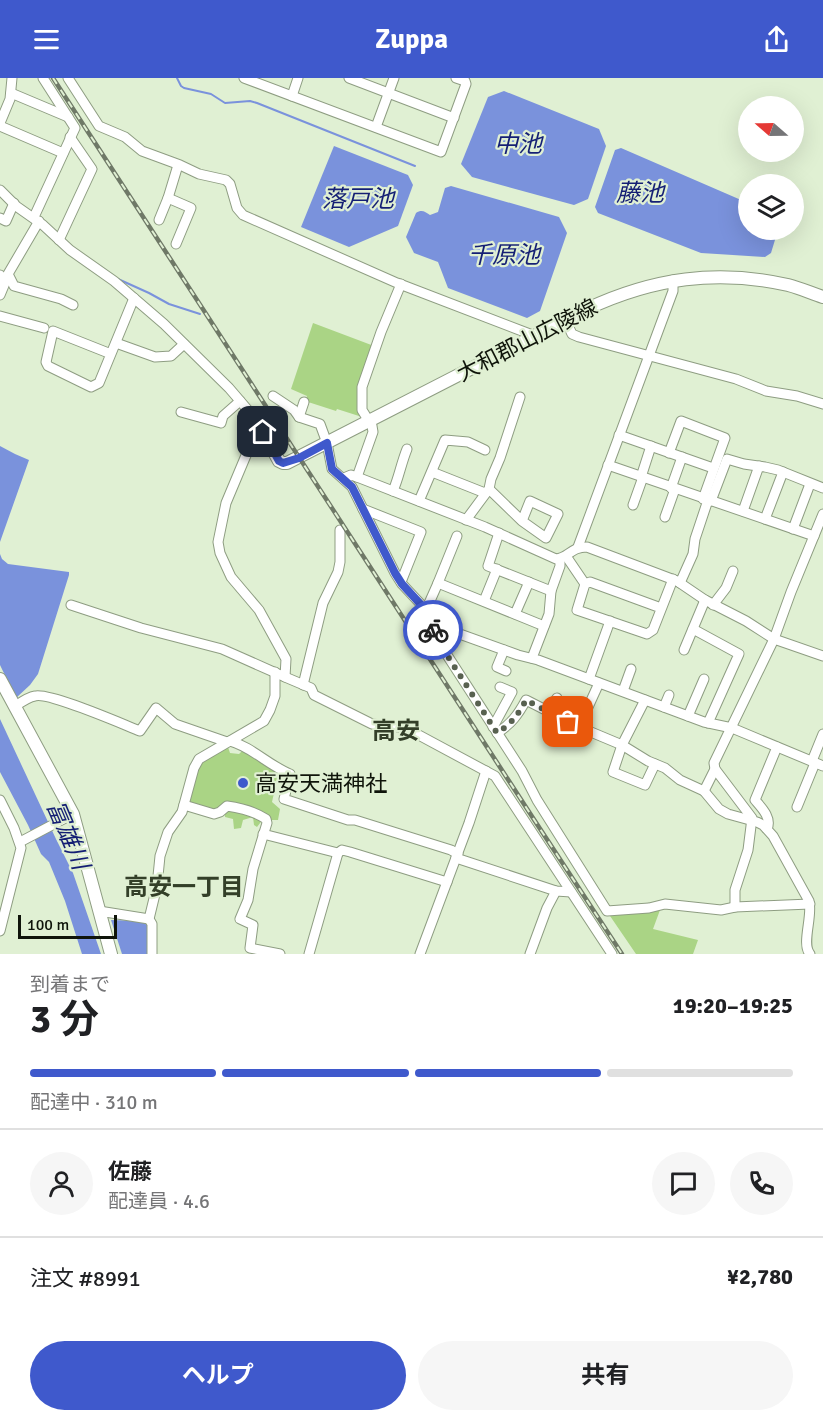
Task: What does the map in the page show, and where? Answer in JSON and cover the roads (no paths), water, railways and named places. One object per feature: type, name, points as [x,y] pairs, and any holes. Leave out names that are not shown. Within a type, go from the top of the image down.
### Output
[{"type":"main road","name":"大和郡山広陵線","points":[[263,432],[279,461],[283,463],[299,458],[587,309],[627,291],[673,280],[725,277],[754,279],[790,286],[823,297]]},
{"type":"main road","points":[[0,679],[68,817],[111,954]]},
{"type":"street","points":[[12,78],[11,93],[0,125],[63,153]]},
{"type":"street","points":[[4,278],[36,217],[75,128],[42,78]]},
{"type":"street","points":[[68,78],[99,126],[125,137],[142,151],[199,174],[226,180],[230,184],[237,208],[252,220],[401,284],[534,336]]},
{"type":"street","points":[[244,78],[441,152],[466,84],[465,81],[456,78]]},
{"type":"street","points":[[292,96],[298,78]]},
{"type":"street","points":[[349,78],[454,118]]},
{"type":"street","points":[[376,127],[394,78]]},
{"type":"street","points":[[11,93],[68,117]]},
{"type":"street","points":[[60,238],[92,169],[70,137]]},
{"type":"street","points":[[159,220],[178,165]]},
{"type":"street","points":[[0,190],[14,203],[36,217],[80,258],[114,281],[164,324],[229,388],[263,432]]},
{"type":"street","points":[[168,198],[191,208],[176,244]]},
{"type":"street","points":[[0,218],[6,221],[14,203]]},
{"type":"street","points":[[0,295],[5,283],[4,278]]},
{"type":"street","points":[[4,278],[14,286],[61,299],[73,305]]},
{"type":"street","points":[[578,547],[673,291],[673,280]]},
{"type":"street","points":[[357,477],[373,432],[362,410],[362,387],[401,284]]},
{"type":"street","points":[[111,354],[53,331],[46,362],[48,366],[91,387],[99,383],[116,343],[134,298]]},
{"type":"street","points":[[0,316],[44,328]]},
{"type":"street","points":[[566,321],[572,334],[579,337],[736,379],[766,391],[797,396],[823,404]]},
{"type":"street","points":[[116,343],[154,357],[171,356],[184,344]]},
{"type":"street","points":[[273,396],[294,410],[299,417],[320,424],[327,443],[332,469],[352,487],[395,573],[443,627],[708,723],[732,728],[817,763]]},
{"type":"street","points":[[466,519],[487,491],[520,397]]},
{"type":"street","points":[[181,412],[221,423],[223,416],[240,401]]},
{"type":"street","points":[[299,417],[304,402]]},
{"type":"street","points":[[585,584],[577,610],[647,634],[653,630],[676,581],[693,554],[695,539],[724,438],[681,421],[669,453]]},
{"type":"street","points":[[619,435],[714,468]]},
{"type":"street","points":[[419,501],[445,440],[468,442],[485,450]]},
{"type":"street","points":[[633,505],[651,446]]},
{"type":"street","points":[[393,491],[407,449]]},
{"type":"street","points":[[247,453],[226,503],[218,543],[231,577],[259,610],[286,659],[285,677]]},
{"type":"street","points":[[665,517],[682,457]]},
{"type":"street","points":[[707,500],[727,459],[783,472],[823,488]]},
{"type":"street","points":[[608,465],[814,537]]},
{"type":"street","points":[[743,511],[759,466]]},
{"type":"street","points":[[432,472],[487,491],[546,538]]},
{"type":"street","points":[[765,519],[783,472]]},
{"type":"street","points":[[344,478],[351,475],[357,477],[466,519],[556,559],[578,547],[587,547],[676,581],[709,603],[774,639],[823,656]]},
{"type":"street","points":[[793,529],[810,483]]},
{"type":"street","points":[[522,521],[530,501],[558,514],[540,552]]},
{"type":"street","points":[[363,509],[421,532],[401,582]]},
{"type":"street","points":[[735,907],[735,890],[748,850],[752,818],[714,763],[774,639],[823,514]]},
{"type":"street","points":[[303,685],[323,603],[338,572],[340,531]]},
{"type":"street","points":[[499,533],[488,566],[551,591]]},
{"type":"street","points":[[426,610],[457,536]]},
{"type":"street","points":[[563,557],[585,584]]},
{"type":"street","points":[[532,658],[549,614],[551,591],[563,557]]},
{"type":"street","points":[[484,601],[497,569]]},
{"type":"street","points":[[684,650],[693,629],[709,603],[726,588],[733,571]]},
{"type":"street","points":[[515,614],[529,582]]},
{"type":"street","points":[[585,584],[590,582],[662,608]]},
{"type":"street","points":[[438,583],[544,626]]},
{"type":"street","points":[[71,605],[141,628],[222,649],[310,688],[314,695],[372,723],[399,727],[415,733],[495,776],[612,954]]},
{"type":"street","points":[[436,621],[432,630],[436,638],[522,771],[537,800],[607,911],[649,908],[665,904],[715,910],[810,904]]},
{"type":"street","points":[[579,727],[610,621]]},
{"type":"street","points":[[693,629],[739,654],[708,723]]},
{"type":"street","points":[[504,650],[497,668],[506,671]]},
{"type":"street","points":[[622,692],[631,669]]},
{"type":"street","points":[[152,954],[152,924],[149,919],[158,886],[162,846],[168,832],[182,812],[195,768],[199,759],[264,721],[275,696],[275,672]]},
{"type":"street","points":[[688,716],[704,678]]},
{"type":"street","points":[[495,730],[512,692],[500,687]]},
{"type":"street","points":[[664,707],[669,695]]},
{"type":"street","points":[[14,707],[33,696],[47,697],[140,731],[156,708],[175,724],[237,743],[279,770],[290,774],[284,800],[440,847],[457,856],[556,891],[571,892]]},
{"type":"street","points":[[548,712],[557,698]]},
{"type":"street","points":[[495,730],[508,726],[526,700],[665,768],[680,780],[704,791],[718,809],[763,825],[778,846],[810,904],[806,947],[810,954]]},
{"type":"street","points":[[645,700],[622,745],[613,772],[645,785],[655,764]]},
{"type":"street","points":[[797,807],[817,763],[823,734]]},
{"type":"street","points":[[767,829],[768,819],[755,800],[777,747]]},
{"type":"street","points":[[704,791],[716,769]]},
{"type":"street","points":[[420,954],[486,771]]},
{"type":"street","points":[[0,800],[24,840]]},
{"type":"street","points":[[184,805],[214,814],[227,806],[242,808],[266,819],[267,823],[253,869],[248,900],[240,920],[253,925],[250,948],[280,954]]},
{"type":"street","points":[[0,931],[24,840],[68,817]]},
{"type":"street","points":[[263,834],[338,853],[342,850],[350,852],[447,882]]},
{"type":"street","points":[[309,954],[338,853]]},
{"type":"street","points":[[530,954],[547,908],[556,891]]},
{"type":"street","points":[[99,911],[149,919]]},
{"type":"water","name":"中池","points":[[504,91],[599,129],[606,146],[588,199],[574,205],[472,177],[461,164],[488,97]]},
{"type":"water","name":"落戸池","points":[[334,146],[408,175],[413,185],[398,226],[349,247],[301,227]]},
{"type":"water","name":"藤池","points":[[621,148],[738,199],[738,240],[775,240],[771,253],[765,257],[701,253],[598,213],[595,207],[615,150]]},
{"type":"water","name":"千原池","points":[[451,186],[559,217],[567,233],[540,311],[527,318],[448,288],[438,262],[414,253],[406,237],[416,213],[422,211],[430,215],[438,212],[445,188]]},
{"type":"water","points":[[0,446],[29,460],[0,542]]},
{"type":"water","points":[[0,554],[8,564],[69,572],[38,674],[16,698],[0,665]]},
{"type":"water","points":[[0,719],[73,873],[101,954],[82,954],[65,901],[49,862],[41,854],[0,772]]},
{"type":"water","points":[[111,920],[142,921],[149,927],[148,954],[122,954]]},
{"type":"waterway","points":[[177,78],[184,88],[211,94],[225,103],[250,101],[257,103],[415,166]]},
{"type":"waterway","points":[[118,279],[169,304],[200,314]]},
{"type":"railway","points":[[53,78],[622,954]]},
{"type":"place","name":"高安天満神社","points":[[243,783]]},
{"type":"district","name":"高安","points":[[396,731]]},
{"type":"district","name":"高安一丁目","points":[[184,887]]},
{"type":"water label","name":"富雄川","points":[[68,835]]}]
